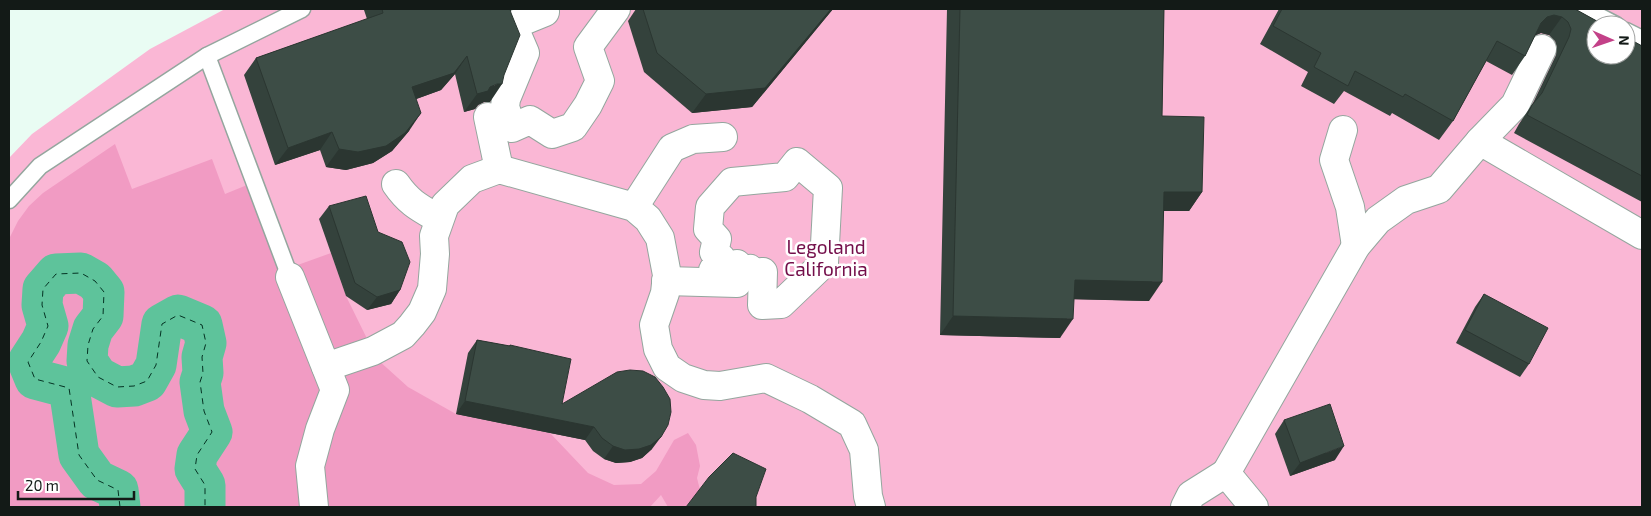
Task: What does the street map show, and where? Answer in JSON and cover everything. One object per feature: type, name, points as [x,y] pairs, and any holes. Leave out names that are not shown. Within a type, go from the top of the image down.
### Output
[{"type":"street","points":[[544,9],[545,12],[513,25],[525,53],[506,99],[505,107],[512,128],[530,120],[552,134],[573,127],[588,106],[600,81],[588,47],[616,9]]},
{"type":"street","points":[[1184,507],[1191,496],[1226,473],[1356,246],[1378,220],[1406,200],[1439,189],[1480,141],[1515,105],[1542,49]]},
{"type":"street","points":[[488,117],[499,169]]},
{"type":"street","points":[[1343,130],[1334,160],[1350,207],[1356,246]]},
{"type":"street","points":[[634,207],[672,148],[693,139],[723,137]]},
{"type":"street","points":[[1480,141],[1642,235]]},
{"type":"street","points":[[798,162],[828,188],[824,263],[781,304],[762,305],[762,284],[763,272],[754,273],[750,269],[744,271],[737,264],[734,271],[728,265],[722,270],[713,270],[721,258],[714,252],[717,239],[708,229],[710,207],[732,182],[785,177],[798,162]]},
{"type":"street","points":[[326,367],[373,351],[403,335],[412,326],[422,312],[432,289],[436,254],[434,236],[445,205],[472,179],[499,169],[634,207],[648,219],[660,238],[667,275],[665,293],[654,325],[658,349],[667,366],[683,378],[704,385],[720,386],[766,378],[810,399],[852,424],[864,450],[868,496],[871,507]]},
{"type":"street","points":[[396,184],[405,197],[420,209],[439,218]]},
{"type":"street","points":[[290,277],[335,390],[320,429],[310,466],[314,507]]},
{"type":"street","points":[[666,282],[762,284]]},
{"type":"street","points":[[1226,473],[1254,507]]},
{"type":"lane","points":[[9,200],[40,166],[207,56],[302,9]]},
{"type":"lane","points":[[1585,9],[1597,15]]},
{"type":"lane","points":[[207,56],[290,277]]},
{"type":"green space","name":"Legoland California","points":[[225,9],[1642,9],[1642,507],[9,507],[9,158],[32,134],[150,49]]},
{"type":"shaded area","points":[[115,144],[132,189],[212,159],[225,194],[252,183],[281,271],[331,253],[346,296],[377,359],[408,387],[456,414],[550,433],[588,473],[614,485],[641,484],[656,471],[674,440],[688,433],[696,445],[700,466],[697,478],[700,490],[687,507],[668,507],[661,495],[650,507],[9,507],[9,239],[18,221],[29,206],[43,193]]},
{"type":"building","points":[[382,9],[510,9],[520,35],[502,84],[497,84],[490,87],[488,91],[477,94],[467,56],[454,73],[412,87],[421,113],[405,133],[386,146],[358,152],[339,149],[332,132],[288,148],[256,58],[383,13]]},
{"type":"building","points":[[643,9],[831,9],[765,88],[706,94],[657,53]]},
{"type":"building","points":[[960,9],[1164,9],[1162,116],[1204,117],[1202,192],[1164,192],[1162,282],[1075,280],[1073,319],[953,316]]},
{"type":"building","points":[[1282,9],[1575,9],[1586,15],[1586,65],[1636,65],[1636,43],[1642,46],[1642,176],[1527,115],[1532,105],[1542,93],[1569,37],[1571,29],[1568,22],[1562,17],[1554,15],[1547,17],[1541,23],[1525,56],[1497,41],[1453,121],[1405,94],[1403,97],[1355,71],[1348,86],[1314,67],[1321,53],[1273,26]]},
{"type":"building","points":[[366,196],[378,232],[402,242],[410,262],[400,290],[377,297],[355,283],[329,206]]},
{"type":"building","points":[[1484,294],[1548,328],[1529,364],[1465,330]]},
{"type":"building","points":[[477,340],[510,345],[571,359],[562,404],[617,372],[643,371],[655,377],[670,399],[671,412],[668,425],[661,437],[651,445],[639,449],[625,450],[613,446],[602,438],[594,427],[465,401]]},
{"type":"building","points":[[1330,404],[1344,446],[1300,463],[1284,420]]},
{"type":"building","points":[[733,453],[766,469],[756,497],[756,507],[686,507],[709,477]]},
{"type":"waterway","points":[[120,507],[118,490],[97,480],[79,455],[69,388],[35,379],[28,362],[41,342],[48,326],[42,305],[43,289],[56,274],[81,273],[95,281],[104,292],[103,316],[93,329],[88,345],[87,361],[98,377],[117,387],[134,386],[147,381],[156,365],[162,324],[178,315],[202,325],[206,343],[202,357],[203,373],[200,382],[204,411],[212,432],[197,455],[195,469],[205,485],[205,507]]},
{"type":"ferry route","points":[[120,507],[118,490],[97,480],[79,455],[69,388],[35,379],[28,362],[41,342],[48,326],[42,305],[43,289],[56,274],[81,273],[95,281],[104,292],[103,316],[93,329],[88,345],[87,361],[98,377],[117,387],[134,386],[147,381],[156,365],[162,324],[178,315],[202,325],[206,343],[202,357],[203,373],[200,382],[204,411],[212,432],[197,455],[195,469],[205,485],[205,507]]}]
